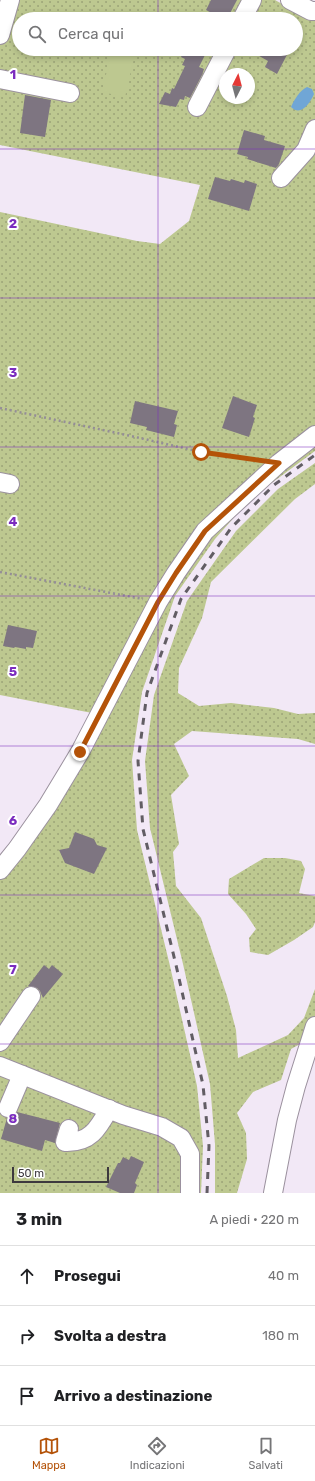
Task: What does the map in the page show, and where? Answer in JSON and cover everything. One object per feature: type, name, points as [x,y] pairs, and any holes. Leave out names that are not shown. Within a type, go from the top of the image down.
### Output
[{"type":"street","points":[[0,35],[10,0]]},
{"type":"street","points":[[246,12],[252,0]]},
{"type":"street","points":[[290,0],[311,11],[315,11]]},
{"type":"street","points":[[197,107],[223,56]]},
{"type":"street","points":[[0,79],[70,93]]},
{"type":"street","points":[[281,178],[306,150],[315,129]]},
{"type":"street","points":[[0,870],[17,849],[48,805],[80,752],[158,602],[205,531],[279,463],[315,435]]},
{"type":"street","points":[[0,1042],[31,996]]},
{"type":"street","points":[[273,1193],[287,1120],[315,1026]]},
{"type":"street","points":[[0,1066],[109,1109],[162,1127],[181,1138],[190,1154],[190,1193]]},
{"type":"street","points":[[8,1108],[22,1075]]},
{"type":"street","points":[[68,1129],[65,1142],[76,1142],[88,1137],[100,1125],[109,1109]]},
{"type":"path","points":[[0,408],[201,452],[279,463]]},
{"type":"path","points":[[0,572],[158,602]]},
{"type":"green space","points":[[0,0],[275,0],[296,12],[12,12],[12,56],[303,56],[303,14],[315,14],[315,451],[269,485],[238,513],[215,539],[175,596],[142,692],[132,760],[137,830],[197,1086],[203,1146],[201,1193],[0,1193],[0,880],[39,829],[97,740],[107,715],[0,695],[0,212],[137,241],[160,244],[189,221],[200,185],[0,145]]},
{"type":"green space","points":[[110,56],[134,56],[125,97],[102,92]]},
{"type":"green space","points":[[315,463],[315,484],[295,499],[211,582],[202,618],[179,668],[178,693],[199,706],[231,703],[274,708],[298,714],[315,713],[315,744],[298,739],[192,731],[174,744],[189,776],[171,795],[179,844],[173,852],[176,886],[201,918],[227,996],[236,1030],[238,1058],[288,1035],[304,1018],[315,989],[315,1036],[291,1049],[281,1080],[253,1092],[237,1113],[246,1133],[247,1159],[237,1193],[215,1193],[215,1144],[210,1084],[150,828],[145,761],[154,695],[187,601],[236,531],[278,489]]},
{"type":"green space","points":[[264,858],[285,858],[301,861],[305,869],[299,893],[315,896],[315,922],[313,927],[268,955],[250,952],[249,938],[256,929],[246,914],[228,894],[229,879]]},
{"type":"water","points":[[307,87],[312,89],[314,94],[312,98],[305,108],[302,110],[295,110],[291,107],[294,101],[304,88]]},
{"type":"building","points":[[211,0],[237,0],[231,12],[210,12],[206,10]]},
{"type":"building","points":[[204,56],[199,67],[204,69],[202,75],[190,98],[185,96],[184,100],[180,99],[176,107],[159,104],[165,92],[170,94],[172,88],[174,89],[185,66],[182,65],[185,59],[181,57]]},
{"type":"building","points":[[259,56],[286,56],[277,74],[265,67],[268,61]]},
{"type":"building","points":[[25,95],[51,100],[45,137],[20,133]]},
{"type":"building","points":[[244,130],[265,136],[264,140],[285,146],[279,164],[276,168],[247,159],[248,157],[237,154]]},
{"type":"building","points":[[215,177],[230,181],[231,179],[244,183],[245,180],[257,184],[249,211],[208,199]]},
{"type":"building","points":[[233,396],[257,405],[253,417],[255,418],[249,437],[222,428]]},
{"type":"building","points":[[135,401],[178,411],[174,424],[177,425],[174,437],[146,430],[147,427],[130,423]]},
{"type":"building","points":[[8,625],[37,631],[33,648],[26,647],[26,649],[3,646]]},
{"type":"building","points":[[75,832],[94,839],[97,845],[107,848],[94,874],[65,863],[59,850],[69,848]]},
{"type":"building","points":[[44,965],[49,969],[52,965],[63,974],[43,998],[37,988],[28,986]]},
{"type":"building","points":[[17,1112],[60,1123],[55,1143],[45,1140],[42,1151],[1,1139],[7,1118],[14,1117]]},
{"type":"building","points":[[131,1156],[144,1162],[135,1183],[137,1185],[134,1193],[120,1193],[106,1187],[118,1163],[120,1163],[123,1157],[129,1160]]},
{"type":"railway","points":[[207,1193],[209,1146],[203,1085],[143,829],[138,761],[147,693],[181,599],[231,528],[274,485],[315,455]]},
{"type":"route","points":[[80,752],[114,684],[158,602],[176,573],[205,531],[279,463],[201,452]]}]
